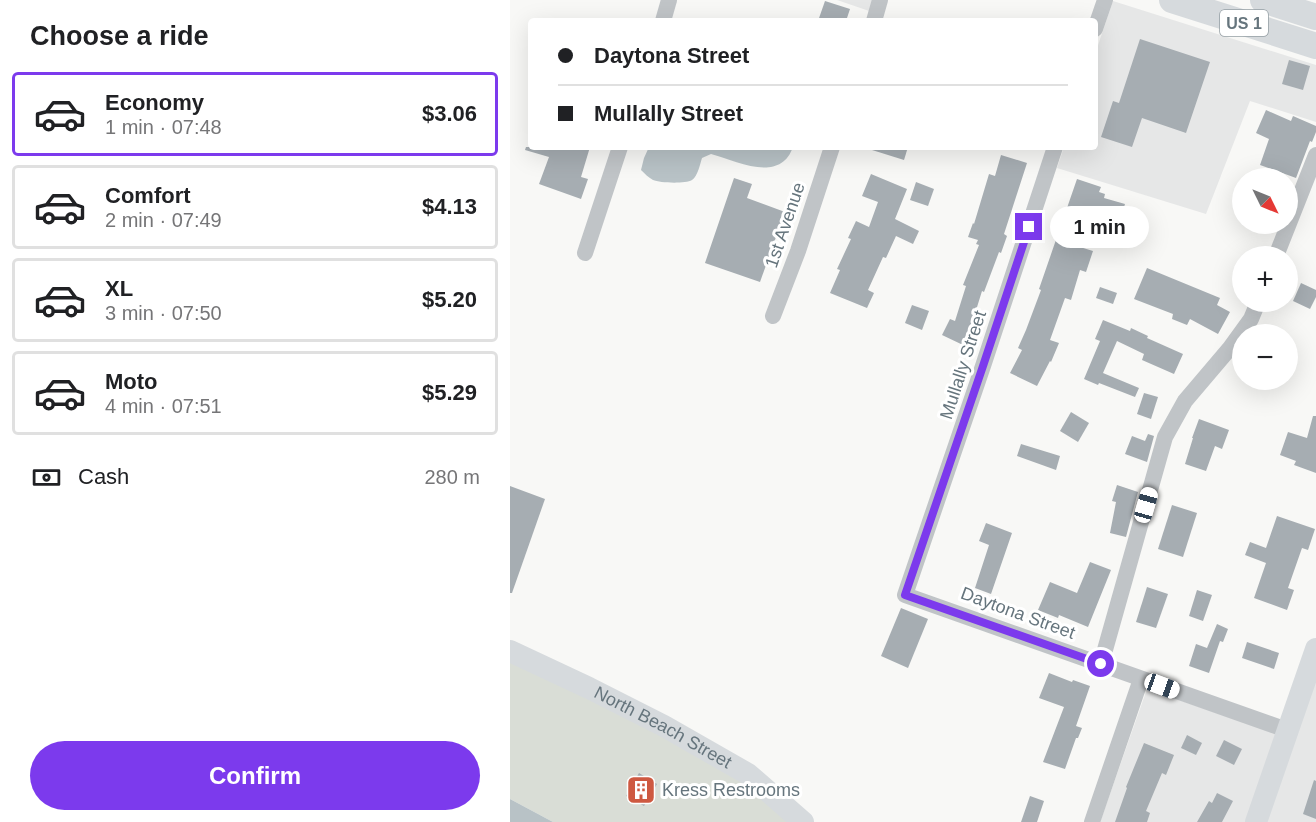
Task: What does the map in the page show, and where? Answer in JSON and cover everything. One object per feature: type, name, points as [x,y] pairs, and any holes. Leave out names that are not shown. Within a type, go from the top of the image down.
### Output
[{"type":"main road","name":"US 1","points":[[1172,0],[1316,46]]},
{"type":"main road","name":"US 1","points":[[1263,0],[1316,17]]},
{"type":"street","points":[[664,18],[669,0]]},
{"type":"street","points":[[875,18],[880,0]]},
{"type":"street","points":[[1098,20],[1105,0]]},
{"type":"street","points":[[585,253],[619,150]]},
{"type":"street","name":"1st Avenue","points":[[773,316],[798,251],[831,150]]},
{"type":"street","name":"Mullally Street","points":[[905,595],[1054,150]]},
{"type":"street","points":[[1280,246],[1316,155]]},
{"type":"street","points":[[1101,664],[1165,437],[1185,400],[1230,348],[1254,312]]},
{"type":"street","name":"Daytona Street","points":[[905,595],[1287,730]]},
{"type":"street","points":[[1256,822],[1316,649]]},
{"type":"street","name":"North Beach Street","points":[[510,651],[664,726],[748,774],[803,822]]},
{"type":"street","points":[[1092,822],[1141,679]]},
{"type":"shaded area","points":[[837,0],[878,0],[875,13]]},
{"type":"shaded area","points":[[1113,1],[1316,65],[1316,122],[1250,101],[1206,214],[1057,168],[1063,150],[1098,150],[1098,45]]},
{"type":"shaded area","points":[[648,150],[791,150],[787,158],[778,165],[768,167],[745,165],[711,154],[702,158],[692,180],[672,183],[648,177],[641,170]]},
{"type":"shaded area","points":[[510,651],[664,726],[803,822],[553,822],[510,799]]},
{"type":"shaded area","points":[[1316,673],[1316,822],[1264,822]]},
{"type":"shaded area","points":[[1147,689],[1277,734],[1247,822],[1100,822]]},
{"type":"shaded area","points":[[510,799],[553,822],[510,822]]},
{"type":"building","points":[[825,1],[850,9],[847,18],[819,18]]},
{"type":"building","points":[[1140,39],[1210,62],[1186,133],[1142,118],[1132,147],[1101,137],[1113,101],[1119,103]]},
{"type":"building","points":[[1289,60],[1310,66],[1303,90],[1282,84]]},
{"type":"building","points":[[1266,110],[1291,121],[1293,116],[1316,126],[1316,132],[1312,142],[1310,141],[1298,173],[1298,168],[1268,168],[1260,165],[1269,139],[1256,133]]},
{"type":"building","points":[[528,147],[528,150],[589,150],[581,177],[588,179],[581,199],[539,184],[549,157],[525,150]]},
{"type":"building","points":[[872,150],[907,150],[904,160]]},
{"type":"building","points":[[1001,155],[1027,163],[1004,234],[1007,236],[984,292],[982,291],[963,345],[942,335],[950,319],[955,321],[966,286],[963,285],[979,245],[976,244],[978,240],[968,237],[989,174],[995,176]]},
{"type":"building","points":[[871,174],[907,189],[895,219],[919,231],[913,244],[896,236],[886,258],[883,257],[868,290],[874,293],[867,308],[830,293],[856,221],[869,227],[878,202],[862,196]]},
{"type":"building","points":[[734,178],[752,184],[747,198],[785,212],[760,282],[705,263]]},
{"type":"building","points":[[1077,179],[1101,187],[1099,192],[1105,194],[1104,198],[1125,204],[1120,220],[1093,212],[1080,247],[1093,251],[1086,272],[1080,270],[1071,300],[1065,298],[1050,340],[1059,343],[1037,386],[1010,373],[1022,350],[1018,348],[1041,290],[1039,289]]},
{"type":"building","points":[[916,182],[934,189],[928,206],[910,200]]},
{"type":"building","points":[[1147,268],[1220,298],[1217,305],[1230,312],[1218,334],[1190,319],[1187,325],[1172,319],[1173,314],[1134,299]]},
{"type":"building","points":[[1301,283],[1316,290],[1316,297],[1310,309],[1298,303],[1298,290]]},
{"type":"building","points":[[1100,287],[1117,293],[1113,304],[1096,298]]},
{"type":"building","points":[[912,305],[929,311],[922,330],[905,323]]},
{"type":"building","points":[[1103,320],[1130,331],[1131,328],[1183,354],[1174,374],[1142,360],[1144,354],[1117,341],[1103,373],[1139,388],[1135,397],[1084,379],[1100,341],[1095,339]]},
{"type":"building","points":[[1144,393],[1158,397],[1151,419],[1137,414]]},
{"type":"building","points":[[1071,412],[1089,423],[1078,442],[1060,431]]},
{"type":"building","points":[[1313,416],[1316,416],[1316,473],[1294,465],[1296,461],[1280,455],[1288,432],[1307,438]]},
{"type":"building","points":[[1199,419],[1229,430],[1222,449],[1215,446],[1206,471],[1185,464]]},
{"type":"building","points":[[1148,434],[1154,436],[1147,462],[1125,454],[1132,436],[1145,441]]},
{"type":"building","points":[[1021,444],[1060,456],[1056,470],[1017,456]]},
{"type":"building","points":[[1117,485],[1138,492],[1126,537],[1110,533],[1116,502],[1112,501]]},
{"type":"building","points":[[510,486],[545,499],[512,593],[510,593]]},
{"type":"building","points":[[1172,505],[1197,513],[1183,557],[1158,549]]},
{"type":"building","points":[[1277,516],[1315,529],[1308,550],[1302,548],[1288,588],[1294,590],[1287,610],[1254,598],[1266,563],[1245,555],[1250,542],[1266,548]]},
{"type":"building","points":[[986,523],[1012,533],[991,594],[975,588],[989,545],[979,541]]},
{"type":"building","points":[[1090,562],[1111,570],[1088,627],[1059,615],[1058,618],[1038,610],[1050,582],[1077,593]]},
{"type":"building","points":[[1147,587],[1168,594],[1156,628],[1136,622]]},
{"type":"building","points":[[1197,590],[1212,595],[1203,621],[1189,616]]},
{"type":"building","points":[[901,608],[928,619],[908,668],[881,656]]},
{"type":"building","points":[[1217,624],[1228,629],[1223,642],[1220,641],[1209,673],[1189,666],[1196,644],[1207,648]]},
{"type":"building","points":[[1247,642],[1279,653],[1274,669],[1242,658]]},
{"type":"building","points":[[1049,673],[1090,686],[1076,726],[1082,728],[1065,769],[1043,762],[1064,707],[1039,698]]},
{"type":"building","points":[[1187,735],[1202,743],[1196,755],[1181,748]]},
{"type":"building","points":[[1224,740],[1242,749],[1234,765],[1216,756]]},
{"type":"building","points":[[1144,743],[1174,755],[1166,775],[1162,773],[1146,811],[1150,813],[1147,822],[1115,822],[1126,787]]},
{"type":"building","name":"Kress Restrooms","points":[[639,773],[657,784],[644,806],[626,796]]},
{"type":"building","points":[[1314,780],[1316,781],[1316,819],[1303,814]]},
{"type":"building","points":[[1217,793],[1233,801],[1222,822],[1197,822],[1209,801],[1212,803]]},
{"type":"building","points":[[1030,796],[1044,801],[1037,822],[1021,822]]},
{"type":"place","name":"Kress Restrooms","points":[[641,790]]},
{"type":"route","points":[[1029,227],[905,595],[1101,664]]}]
